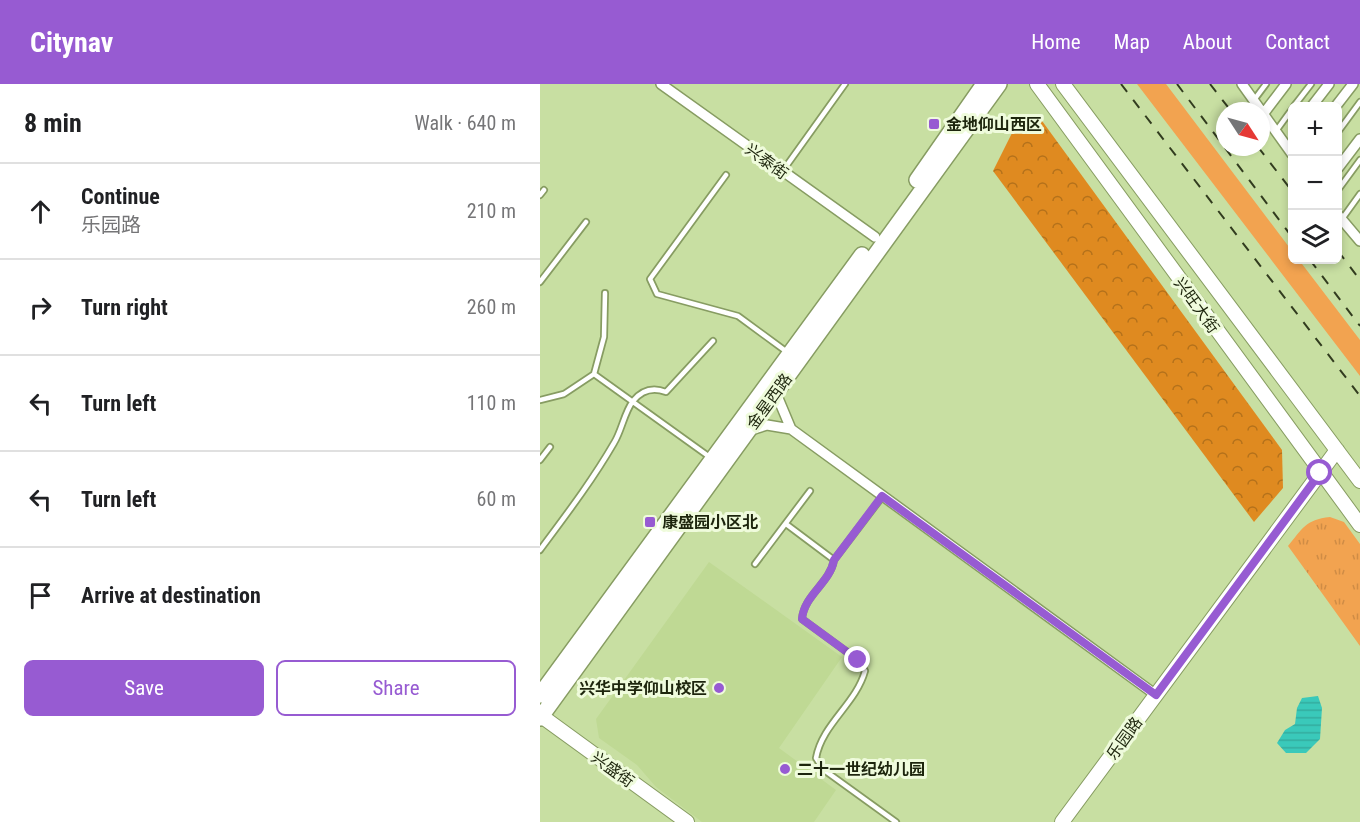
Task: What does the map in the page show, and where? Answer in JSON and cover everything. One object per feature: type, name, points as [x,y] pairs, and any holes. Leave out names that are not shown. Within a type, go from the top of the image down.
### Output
[{"type":"main road","name":"金星西路","points":[[540,695],[984,84]]},
{"type":"main road","name":"金星西路","points":[[540,716],[999,84]]},
{"type":"main road","name":"兴旺大街","points":[[1037,84],[1360,525]]},
{"type":"main road","name":"兴旺大街","points":[[1063,84],[1360,481]]},
{"type":"main road","name":"乐园路","points":[[1062,822],[1336,450]]},
{"type":"main road","name":"兴盛街","points":[[540,716],[687,822]]},
{"type":"street","name":"兴泰街","points":[[661,84],[875,237]]},
{"type":"street","points":[[1243,84],[1254,100]]},
{"type":"street","points":[[1270,105],[1286,84]]},
{"type":"street","points":[[1315,102],[1329,84]]},
{"type":"street","points":[[1339,102],[1353,84]]},
{"type":"street","points":[[1270,122],[1288,147]]},
{"type":"street","points":[[1285,143],[1288,139]]},
{"type":"street","points":[[1342,163],[1360,139]]},
{"type":"street","points":[[1342,220],[1359,238]]},
{"type":"street","points":[[780,386],[778,398],[791,429]]},
{"type":"street","points":[[746,434],[767,425],[791,429],[1156,695]]},
{"type":"lane","points":[[782,172],[845,84]]},
{"type":"lane","points":[[1254,100],[1266,84]]},
{"type":"lane","points":[[1298,102],[1311,84]]},
{"type":"lane","points":[[1342,127],[1360,102]]},
{"type":"lane","points":[[1276,131],[1288,115]]},
{"type":"lane","points":[[1342,185],[1360,160]]},
{"type":"lane","points":[[726,175],[650,279],[657,294],[738,316],[790,354]]},
{"type":"lane","points":[[1342,214],[1360,195]]},
{"type":"lane","points":[[540,282],[586,222]]},
{"type":"lane","points":[[540,400],[564,394],[594,374],[604,337],[605,293]]},
{"type":"lane","points":[[540,549],[580,497],[610,450],[633,401],[645,391],[656,388],[666,392],[713,341]]},
{"type":"lane","points":[[594,374],[713,459]]},
{"type":"lane","points":[[540,460],[550,447]]},
{"type":"lane","points":[[755,564],[810,491]]},
{"type":"lane","points":[[882,496],[834,560],[832,568],[803,607],[802,619],[858,660],[866,671],[861,685],[819,744],[816,758],[824,770],[896,822]]},
{"type":"lane","points":[[786,524],[834,560]]},
{"type":"shaded area","name":"兴华中学仰山校区","points":[[709,562],[842,657],[779,748],[836,790],[814,822],[702,822],[656,787],[637,765],[599,738],[596,719]]},
{"type":"green space","points":[[1137,84],[1166,84],[1216,150],[1216,156],[1220,156],[1288,246],[1288,264],[1302,264],[1360,340],[1360,376]]},
{"type":"green space","points":[[1037,114],[1282,450],[1283,488],[1254,522],[993,171],[1021,115]]},
{"type":"green space","points":[[1330,517],[1344,522],[1360,544],[1360,646],[1288,546],[1310,523]]},
{"type":"water","points":[[1318,696],[1322,708],[1320,739],[1306,753],[1286,753],[1277,743],[1285,730],[1295,724],[1297,708],[1302,698]]},
{"type":"railway","points":[[1121,84],[1360,396]]},
{"type":"railway","points":[[1177,84],[1288,232]]},
{"type":"railway","points":[[1210,84],[1224,102]]},
{"type":"railway","points":[[1265,156],[1288,186]]},
{"type":"railway","points":[[1342,256],[1360,280]]},
{"type":"railway","points":[[1313,264],[1360,326]]},
{"type":"place","name":"金地仰山西区","points":[[934,124]]},
{"type":"place","name":"康盛园小区北","points":[[650,522]]},
{"type":"place","name":"兴华中学仰山校区","points":[[719,688]]},
{"type":"place","name":"二十一世纪幼儿园","points":[[785,769]]},
{"type":"route","points":[[858,660],[802,619],[803,607],[824,581],[834,560],[882,496],[1156,695],[1320,473]]}]
